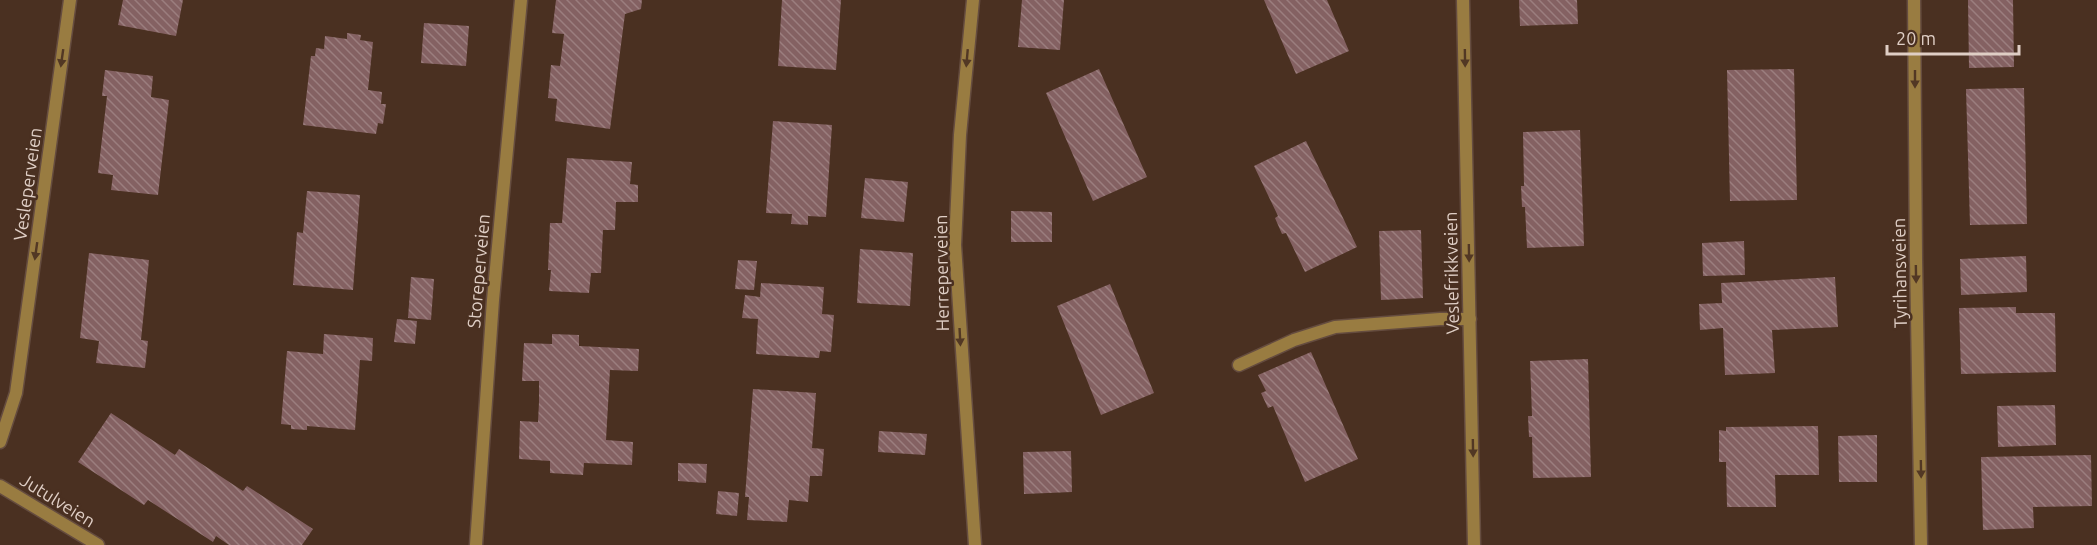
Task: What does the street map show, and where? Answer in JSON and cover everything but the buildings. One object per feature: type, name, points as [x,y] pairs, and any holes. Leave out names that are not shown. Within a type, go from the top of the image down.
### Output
[{"type":"street","name":"Vesleperveien","points":[[0,441],[16,393],[70,0]]},
{"type":"street","name":"Storeperveien","points":[[476,545],[493,300],[521,0]]},
{"type":"street","name":"Herreperveien","points":[[972,0],[960,135],[955,245],[975,545]]},
{"type":"street","name":"Veslefrikkveien","points":[[1463,0],[1474,545]]},
{"type":"street","name":"Tyrihansveien","points":[[1914,0],[1921,545]]},
{"type":"street","points":[[1239,365],[1294,339],[1335,327],[1470,319]]},
{"type":"street","name":"Jutulveien","points":[[0,486],[98,545]]}]
